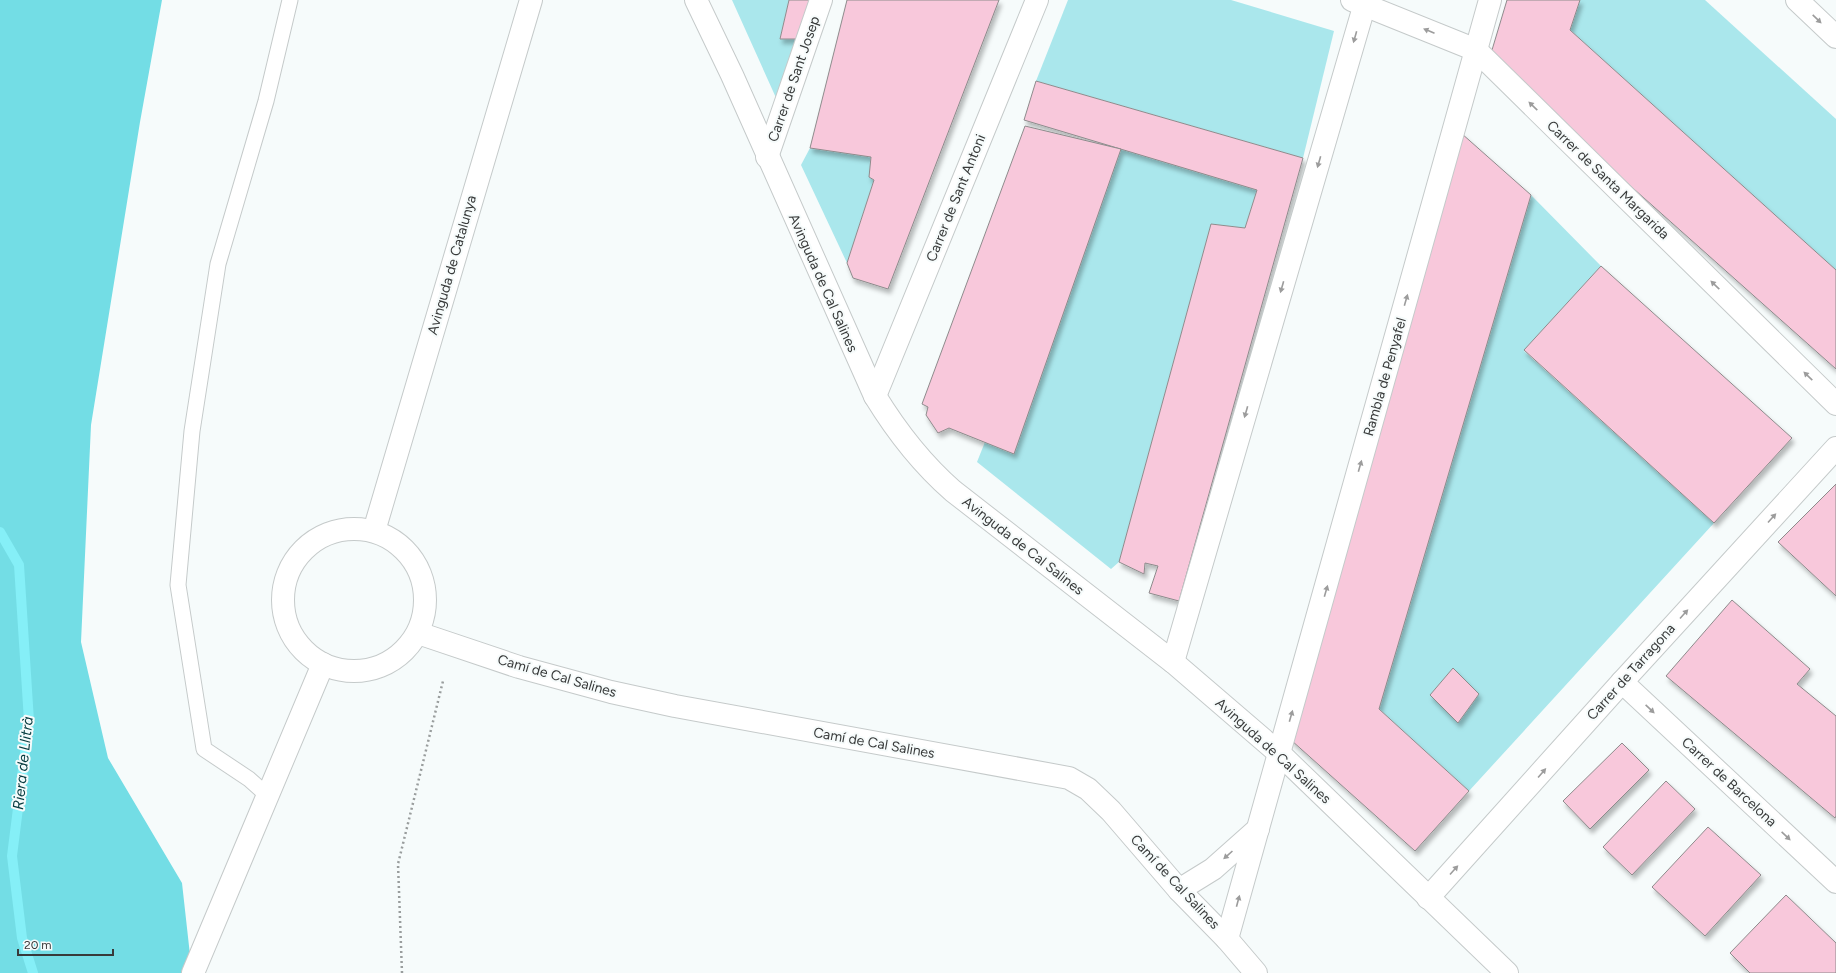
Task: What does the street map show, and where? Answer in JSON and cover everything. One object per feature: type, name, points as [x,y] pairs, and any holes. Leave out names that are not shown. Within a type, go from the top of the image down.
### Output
[{"type":"street","name":"Avinguda de Catalunya","points":[[374,531],[531,0]]},
{"type":"street","name":"Avinguda de Cal Salines","points":[[696,0],[732,74],[767,157],[875,396],[896,430],[939,479],[1173,662],[1280,754],[1507,973]]},
{"type":"street","name":"Carrer de Sant Josep","points":[[767,157],[821,0]]},
{"type":"street","name":"Carrer de Sant Antoni","points":[[875,396],[1037,0]]},
{"type":"street","name":"Rambla de Penyafel","points":[[1227,939],[1490,0]]},
{"type":"street","points":[[1797,0],[1836,38]]},
{"type":"street","points":[[1173,662],[1361,1]]},
{"type":"street","name":"Carrer de Santa Margarida","points":[[1361,1],[1476,50],[1836,404]]},
{"type":"street","name":"Carrer de Tarragona","points":[[1428,898],[1622,682],[1836,448]]},
{"type":"street","points":[[351,528],[374,531],[393,540],[409,553],[420,571],[426,592],[424,612],[418,633],[404,650],[387,663],[366,671],[344,670],[322,664],[303,650],[290,632],[283,609],[284,585],[292,563],[307,545],[327,533],[351,528]]},
{"type":"street","name":"Camí de Cal Salines","points":[[418,633],[519,667],[654,702],[1069,778],[1088,789],[1111,811],[1179,890],[1227,939],[1256,973]]},
{"type":"street","points":[[193,973],[322,664]]},
{"type":"street","name":"Carrer de Barcelona","points":[[1622,682],[1836,882]]},
{"type":"street","points":[[1179,890],[1213,869],[1258,829]]},
{"type":"lane","points":[[267,795],[248,779],[204,749],[178,585],[192,431],[218,264],[266,101],[290,0]]},
{"type":"path","points":[[402,973],[398,864],[443,681]]},
{"type":"shaded area","points":[[0,0],[162,0],[140,122],[91,425],[81,642],[108,758],[182,883],[192,973],[0,973]]},
{"type":"shaded area","points":[[732,0],[789,0],[780,39],[801,39],[777,100]]},
{"type":"shaded area","points":[[1068,0],[1231,0],[1334,31],[1303,158],[1036,81]]},
{"type":"shaded area","points":[[1580,0],[1705,0],[1836,119],[1836,270],[1570,30]]},
{"type":"shaded area","points":[[810,148],[871,157],[869,177],[874,180],[847,263],[801,165]]},
{"type":"shaded area","points":[[1121,149],[1257,190],[1245,228],[1211,224],[1119,562],[1111,569],[977,462],[985,442],[1008,452]]},
{"type":"shaded area","points":[[1531,195],[1601,266],[1524,351],[1714,523],[1469,791],[1379,709]]},
{"type":"building","points":[[789,0],[812,0],[801,39],[780,39]]},
{"type":"building","points":[[847,0],[999,0],[888,289],[853,278],[847,263],[874,180],[869,177],[871,157],[810,148]]},
{"type":"building","points":[[1507,0],[1580,0],[1570,30],[1836,270],[1836,369],[1489,60]]},
{"type":"building","points":[[1036,81],[1303,158],[1179,601],[1149,593],[1158,566],[1145,563],[1144,574],[1119,562],[1211,224],[1245,228],[1257,190],[1024,120]]},
{"type":"building","points":[[1025,126],[1121,149],[1014,454],[949,428],[938,433],[926,415],[928,407],[922,404]]},
{"type":"building","points":[[1461,133],[1531,195],[1379,709],[1469,791],[1415,851],[1291,740]]},
{"type":"building","points":[[1601,266],[1792,438],[1714,523],[1524,350]]},
{"type":"building","points":[[1836,484],[1836,596],[1778,542]]},
{"type":"building","points":[[1732,600],[1810,669],[1797,684],[1836,716],[1835,818],[1666,676]]},
{"type":"building","points":[[1453,668],[1479,694],[1458,723],[1430,695]]},
{"type":"building","points":[[1622,743],[1649,770],[1590,829],[1563,801]]},
{"type":"building","points":[[1666,781],[1695,809],[1632,875],[1603,847]]},
{"type":"building","points":[[1708,827],[1761,875],[1705,936],[1652,887]]},
{"type":"building","points":[[1786,895],[1836,943],[1836,973],[1750,973],[1730,953]]},
{"type":"waterway","name":"Riera de Llitrà","points":[[0,532],[19,565],[29,721],[12,856],[22,938],[33,973]]}]
